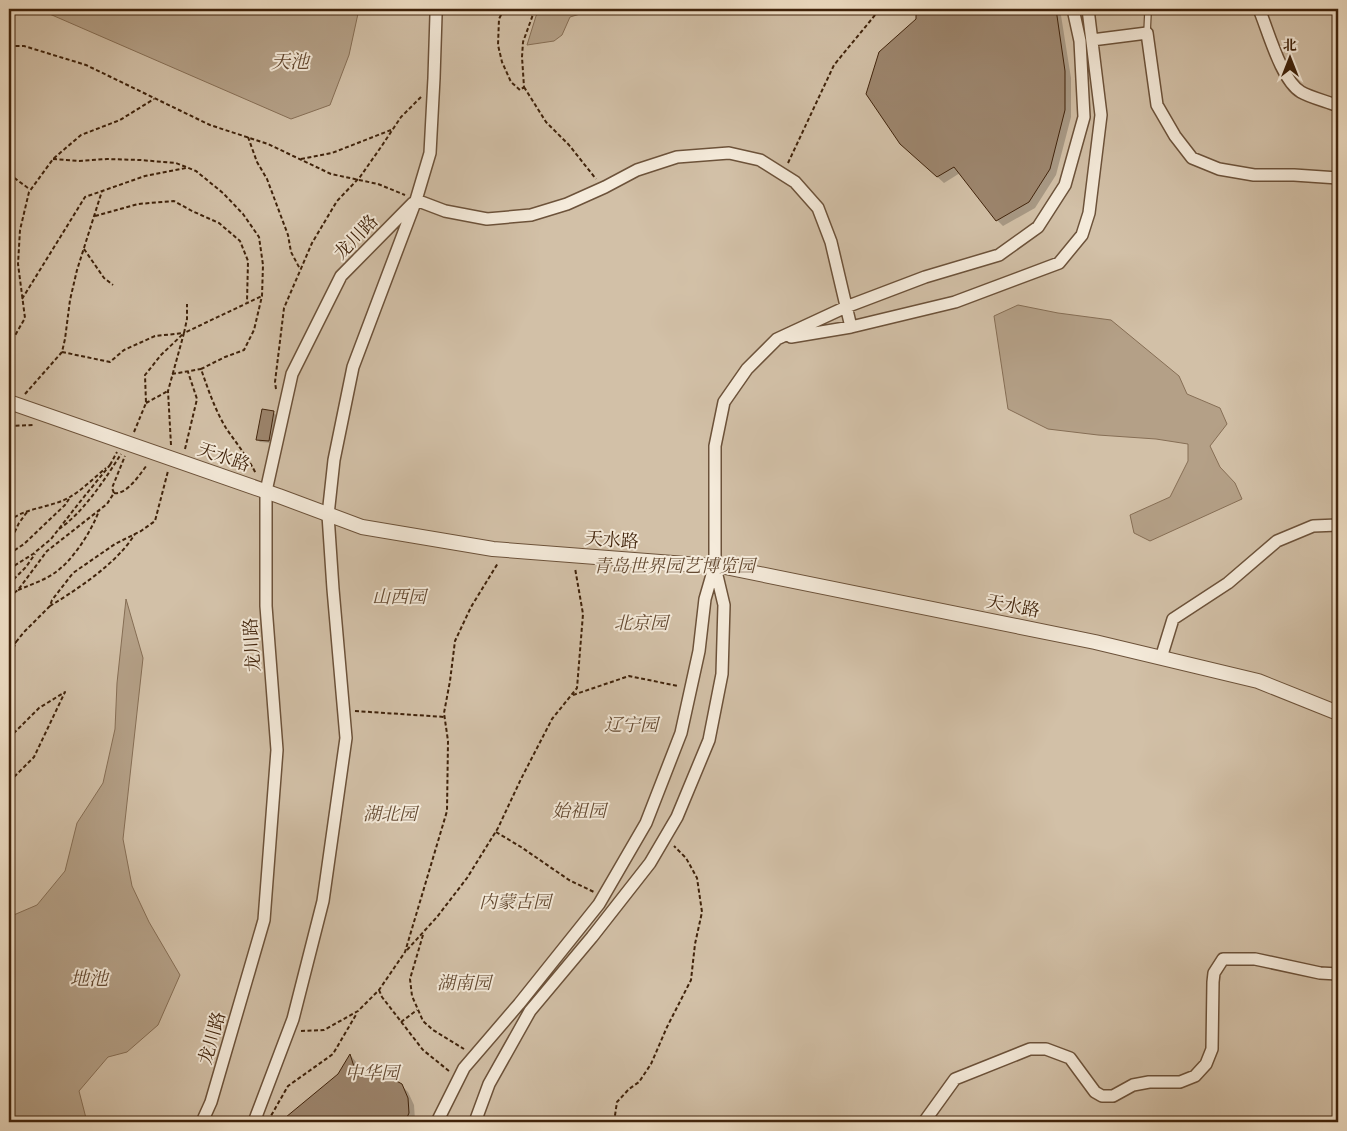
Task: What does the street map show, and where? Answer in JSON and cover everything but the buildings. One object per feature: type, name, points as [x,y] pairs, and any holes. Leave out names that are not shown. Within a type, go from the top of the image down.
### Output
[{"type":"street","points":[[254,1122],[293,1018],[323,901],[346,738],[328,515],[334,460],[353,367],[416,200],[430,153],[437,9]]},
{"type":"street","points":[[474,1122],[489,1084],[530,1011],[644,871],[666,837],[677,817],[709,740],[722,674],[724,605],[715,566],[715,446],[724,402],[747,369],[777,339],[846,307],[925,277],[999,255],[1038,227],[1065,185],[1084,116],[1080,41],[1073,9]]},
{"type":"street","points":[[777,339],[851,327],[954,302],[1059,263],[1082,235],[1089,213],[1101,115],[1088,9]]},
{"type":"street","points":[[1259,9],[1282,69],[1290,82],[1301,92],[1338,106]]},
{"type":"street","points":[[1092,40],[1147,33],[1157,105],[1175,136],[1192,158],[1219,169],[1254,175],[1338,178]]},
{"type":"street","points":[[416,200],[445,211],[487,219],[531,215],[567,204],[638,170],[677,157],[729,153],[760,160],[795,182],[818,208],[831,242],[851,327]]},
{"type":"street","name":"龙川路","points":[[202,1122],[211,1102],[264,920],[277,750],[266,606],[266,491],[286,399],[292,374],[341,276],[416,200]]},
{"type":"street","name":"天水路","points":[[13,403],[266,491],[362,527],[506,550],[725,567],[1085,640],[1258,681],[1338,713]]},
{"type":"street","points":[[1161,658],[1173,618],[1228,583],[1277,541],[1313,526],[1338,525]]},
{"type":"street","points":[[437,1122],[464,1068],[519,1004],[599,904],[646,823],[681,733],[698,651],[705,599],[715,566]]},
{"type":"street","points":[[924,1122],[955,1079],[1030,1049],[1046,1049],[1070,1058],[1095,1092],[1102,1096],[1113,1096],[1133,1085],[1149,1082],[1180,1082],[1195,1076],[1206,1064],[1212,1049],[1214,973],[1223,959],[1255,959],[1320,973],[1338,974]]},
{"type":"lane","points":[[1147,33],[1148,12],[1150,9]]},
{"type":"path","points":[[504,9],[499,19],[498,45],[502,62],[510,82],[520,90],[524,87]]},
{"type":"path","points":[[535,9],[523,42],[524,87],[546,122],[578,156],[600,184]]},
{"type":"path","points":[[742,9],[741,12],[754,12],[763,9]]},
{"type":"path","points":[[782,174],[834,65],[880,9]]},
{"type":"path","points":[[9,46],[24,46],[86,65],[210,125],[268,144],[331,174],[378,184],[416,200]]},
{"type":"path","points":[[286,399],[277,393],[275,382],[284,308],[312,243],[337,201],[360,177],[401,117],[434,84]]},
{"type":"path","points":[[9,346],[25,318],[18,264],[20,230],[29,192],[53,159],[80,135],[120,120],[156,98]]},
{"type":"path","points":[[301,160],[332,153],[393,129]]},
{"type":"path","points":[[248,137],[257,162],[267,179],[288,235],[292,252],[301,270]]},
{"type":"path","points":[[53,159],[79,161],[107,159],[140,160],[176,163],[196,171],[223,193],[243,214],[259,237],[263,265],[262,296],[254,330],[244,350],[201,369],[172,374]]},
{"type":"path","points":[[22,299],[85,197],[145,176],[187,168]]},
{"type":"path","points":[[9,174],[28,188]]},
{"type":"path","points":[[13,403],[62,352],[77,270],[102,191]]},
{"type":"path","points":[[94,216],[138,204],[174,201],[219,223],[240,241],[248,261],[247,304]]},
{"type":"path","points":[[84,250],[104,278],[113,285]]},
{"type":"path","points":[[62,352],[110,362],[124,350],[155,336],[184,333],[262,296]]},
{"type":"path","points":[[177,460],[168,391],[188,319],[187,304]]},
{"type":"path","points":[[114,493],[112,488],[127,443],[146,403],[145,375],[161,355],[184,333]]},
{"type":"path","points":[[201,369],[225,426],[250,461],[266,491]]},
{"type":"path","points":[[50,606],[52,600],[73,573],[115,544],[155,520],[197,400],[188,372]]},
{"type":"path","points":[[146,403],[168,391]]},
{"type":"path","points":[[28,420],[35,423]]},
{"type":"path","points":[[9,426],[42,425]]},
{"type":"path","points":[[9,569],[33,554],[51,539],[127,443]]},
{"type":"path","points":[[9,597],[18,590],[47,551],[99,511],[107,504],[114,493],[125,490],[156,454]]},
{"type":"path","points":[[57,530],[72,518],[90,498],[114,464]]},
{"type":"path","points":[[9,521],[14,516],[29,510],[55,504],[70,497],[110,465]]},
{"type":"path","points":[[9,554],[43,527],[65,505],[70,497]]},
{"type":"path","points":[[9,544],[19,523],[29,510]]},
{"type":"path","points":[[18,590],[54,573],[68,561],[95,521],[99,511]]},
{"type":"path","points":[[9,649],[50,606],[109,564],[122,552],[136,533]]},
{"type":"path","points":[[9,584],[26,567],[38,550]]},
{"type":"path","points":[[405,952],[447,811],[448,741],[444,713],[455,641],[471,607],[506,550]]},
{"type":"path","points":[[267,1122],[288,1086],[333,1054],[358,1011],[379,990],[405,952],[437,917],[467,878],[496,832],[552,719],[577,688],[583,614],[573,556]]},
{"type":"path","points":[[9,659],[16,642]]},
{"type":"path","points":[[570,696],[629,676],[690,689]]},
{"type":"path","points":[[9,738],[38,708],[65,692],[34,757],[9,782]]},
{"type":"path","points":[[343,710],[445,717]]},
{"type":"path","points":[[496,832],[570,880],[604,896]]},
{"type":"path","points":[[614,1122],[617,1102],[628,1089],[639,1082],[651,1064],[691,980],[695,944],[702,912],[697,878],[686,858],[666,837]]},
{"type":"path","points":[[423,932],[410,979],[412,996],[424,1021],[433,1030],[475,1056]]},
{"type":"path","points":[[379,990],[400,1022],[423,1050],[459,1078]]},
{"type":"path","points":[[400,1022],[418,1010]]},
{"type":"path","points":[[288,1032],[324,1030],[358,1011]]},
{"type":"green space","name":"青岛世界园艺博览园","points":[[9,9],[1338,9],[1338,1122],[9,1122]]},
{"type":"water","name":"天池","points":[[34,9],[359,9],[349,55],[330,105],[291,119],[45,12]]},
{"type":"water","points":[[540,9],[597,9],[570,17],[562,35],[554,41],[527,45]]},
{"type":"water","points":[[1018,305],[1058,313],[1111,320],[1179,376],[1187,394],[1220,408],[1227,424],[1210,446],[1220,467],[1235,483],[1242,499],[1150,541],[1134,533],[1130,515],[1170,497],[1188,461],[1188,444],[1156,439],[1048,429],[1008,409],[994,316]]},
{"type":"water","name":"地池","points":[[126,599],[143,658],[123,839],[132,886],[149,922],[180,975],[158,1025],[127,1052],[108,1057],[79,1091],[87,1122],[9,1122],[9,917],[37,905],[65,871],[77,823],[103,783],[115,729],[117,683]]},
{"type":"park label","name":"山西园","points":[[399,597]]},
{"type":"park label","name":"北京园","points":[[641,623]]},
{"type":"park label","name":"辽宁园","points":[[631,725]]},
{"type":"park label","name":"始祖园","points":[[579,811]]},
{"type":"park label","name":"湖北园","points":[[390,814]]},
{"type":"park label","name":"内蒙古园","points":[[515,902]]},
{"type":"park label","name":"湖南园","points":[[464,983]]},
{"type":"park label","name":"中华园","points":[[372,1073]]}]
